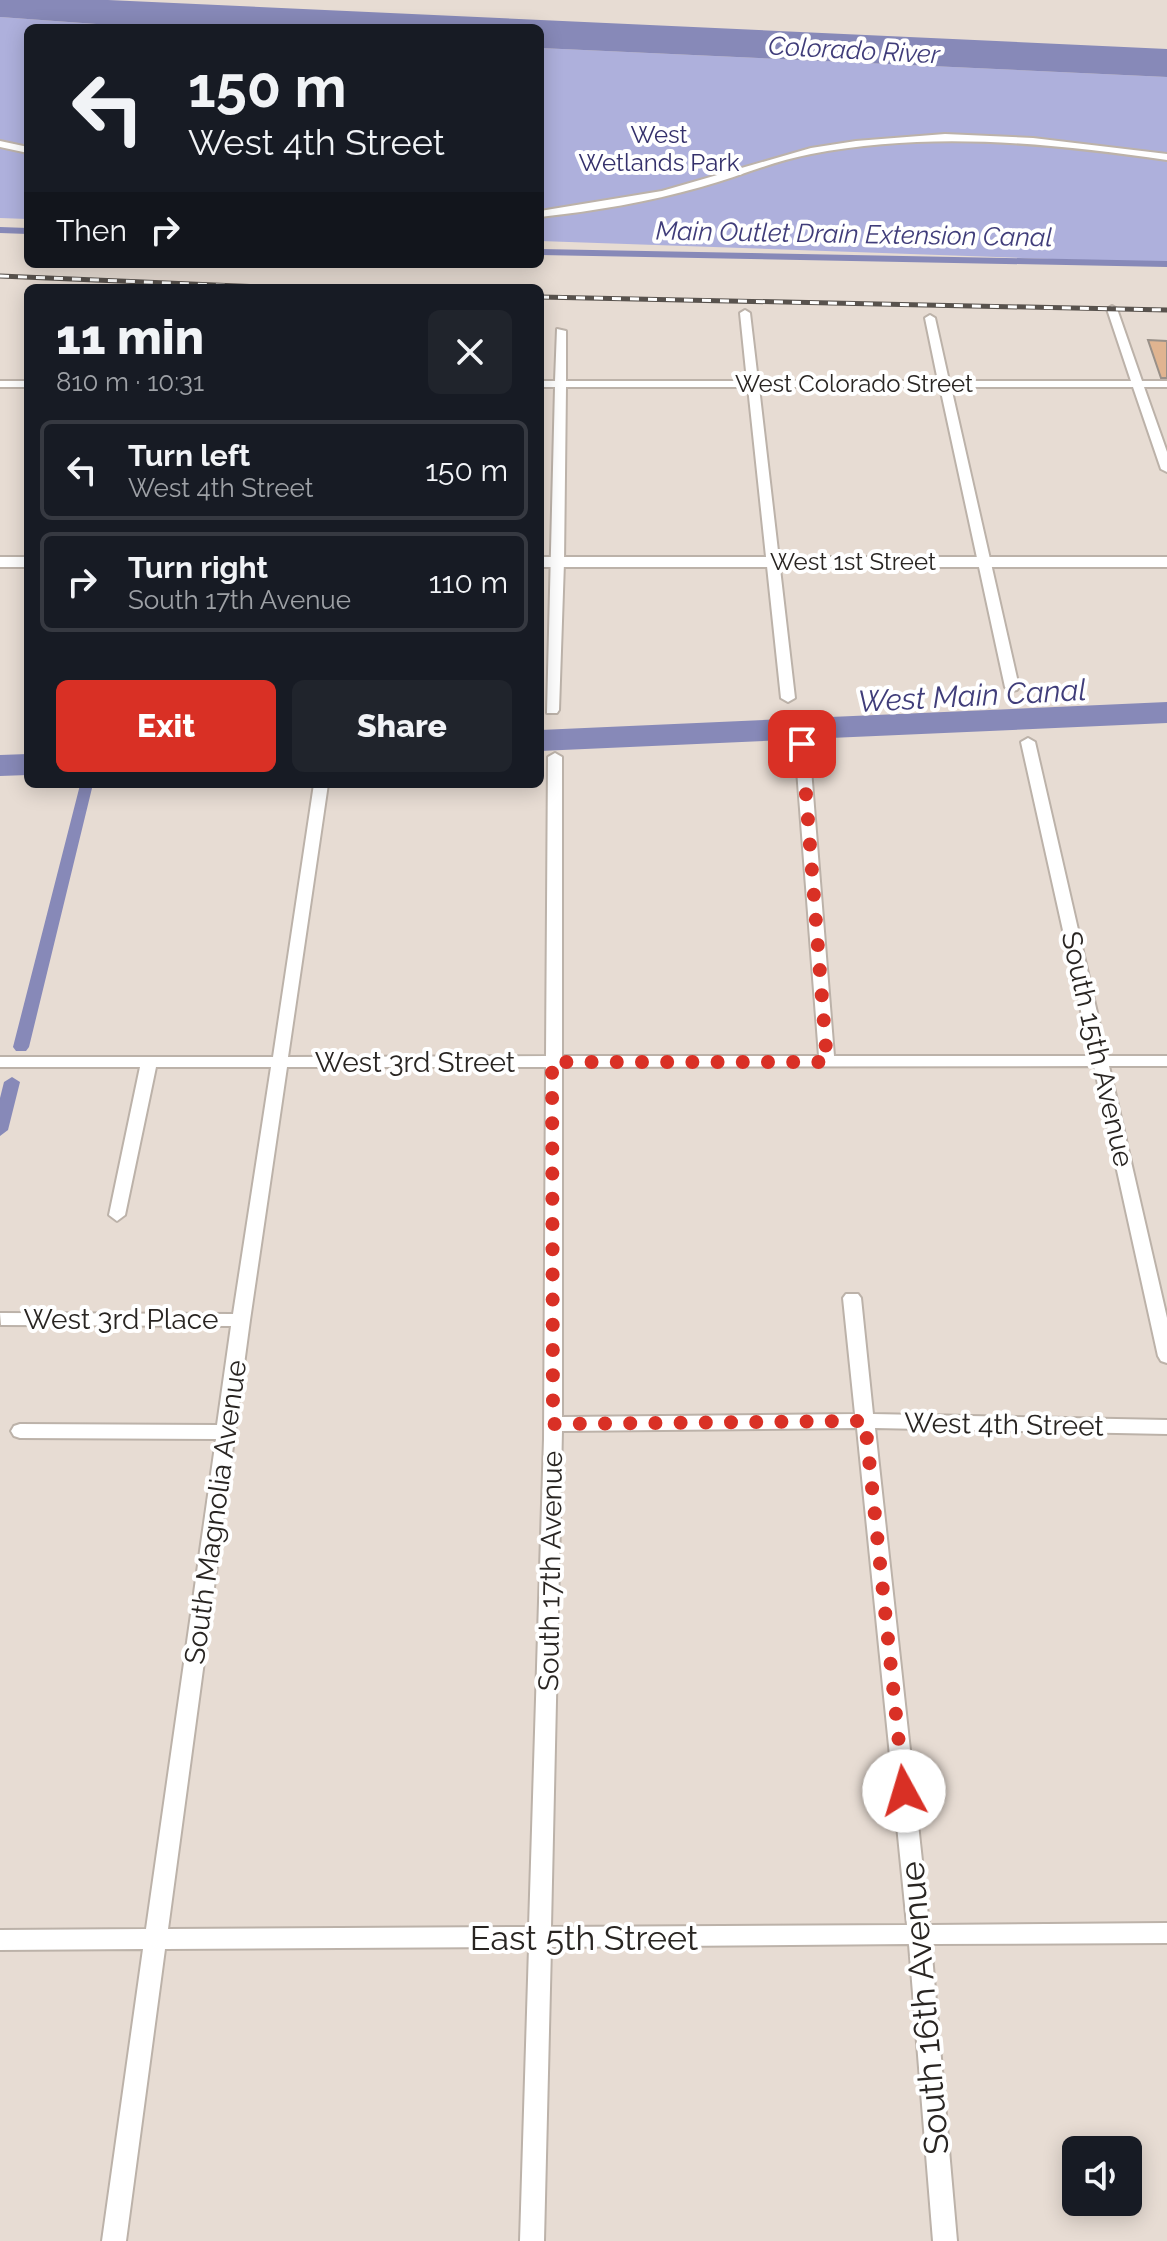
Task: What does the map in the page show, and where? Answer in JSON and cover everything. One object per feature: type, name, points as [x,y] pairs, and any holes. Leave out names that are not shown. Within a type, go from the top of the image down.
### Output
[{"type":"main road","points":[[0,562],[24,562]]},
{"type":"main road","name":"West 1st Street","points":[[544,562],[1167,562]]},
{"type":"street","points":[[544,213],[637,199],[700,184],[809,151],[897,139],[1035,138],[1167,157]]},
{"type":"street","points":[[0,144],[24,149]]},
{"type":"street","points":[[1112,309],[1167,469]]},
{"type":"street","points":[[745,313],[788,698]]},
{"type":"street","points":[[930,318],[1012,687]]},
{"type":"street","points":[[552,710],[558,562],[561,331]]},
{"type":"street","points":[[0,384],[24,384]]},
{"type":"street","name":"West Colorado Street","points":[[544,384],[1167,384]]},
{"type":"street","name":"South 15th Avenue","points":[[1028,742],[1167,1356]]},
{"type":"street","points":[[802,744],[827,1062]]},
{"type":"street","name":"South 17th Avenue","points":[[532,2241],[553,1424],[555,757]]},
{"type":"street","name":"South Magnolia Avenue","points":[[114,2241],[241,1320],[320,788]]},
{"type":"street","name":"West 3rd Street","points":[[0,1062],[1167,1061]]},
{"type":"street","points":[[117,1215],[149,1062]]},
{"type":"street","name":"South 16th Avenue","points":[[852,1298],[919,1936],[945,2241]]},
{"type":"street","name":"West 3rd Place","points":[[1,1319],[241,1320]]},
{"type":"street","name":"West 4th Street","points":[[553,1424],[865,1421],[1167,1427]]},
{"type":"street","points":[[20,1431],[227,1432]]},
{"type":"street","name":"East 5th Street","points":[[0,1940],[1167,1933]]},
{"type":"green space","points":[[0,17],[96,24],[24,24],[24,219],[0,218]]},
{"type":"green space","name":"West Wetlands Park","points":[[544,48],[1167,77],[1167,263],[544,241]]},
{"type":"water","name":"Colorado River","points":[[0,0],[108,0],[1167,49],[1167,77],[544,48],[544,24],[96,24],[0,17]]},
{"type":"water","points":[[1167,702],[1167,723],[544,751],[544,730]]},
{"type":"water","points":[[24,754],[24,775],[0,776],[0,755]]},
{"type":"building","points":[[1148,340],[1167,341],[1167,378],[1161,378]]},
{"type":"waterway","name":"Main Outlet Drain Extension Canal","points":[[0,230],[24,231]]},
{"type":"waterway","name":"Main Outlet Drain Extension Canal","points":[[544,252],[1167,264]]},
{"type":"waterway","points":[[21,1047],[86,788]]},
{"type":"waterway","points":[[0,1130],[12,1082]]},
{"type":"railway","points":[[0,276],[192,284]]},
{"type":"railway","points":[[544,297],[1167,310]]},
{"type":"route","points":[[802,744],[827,1062],[552,1062],[553,1424],[865,1421],[904,1791]]},
{"type":"water label","name":"West Main Canal","points":[[972,696]]}]
